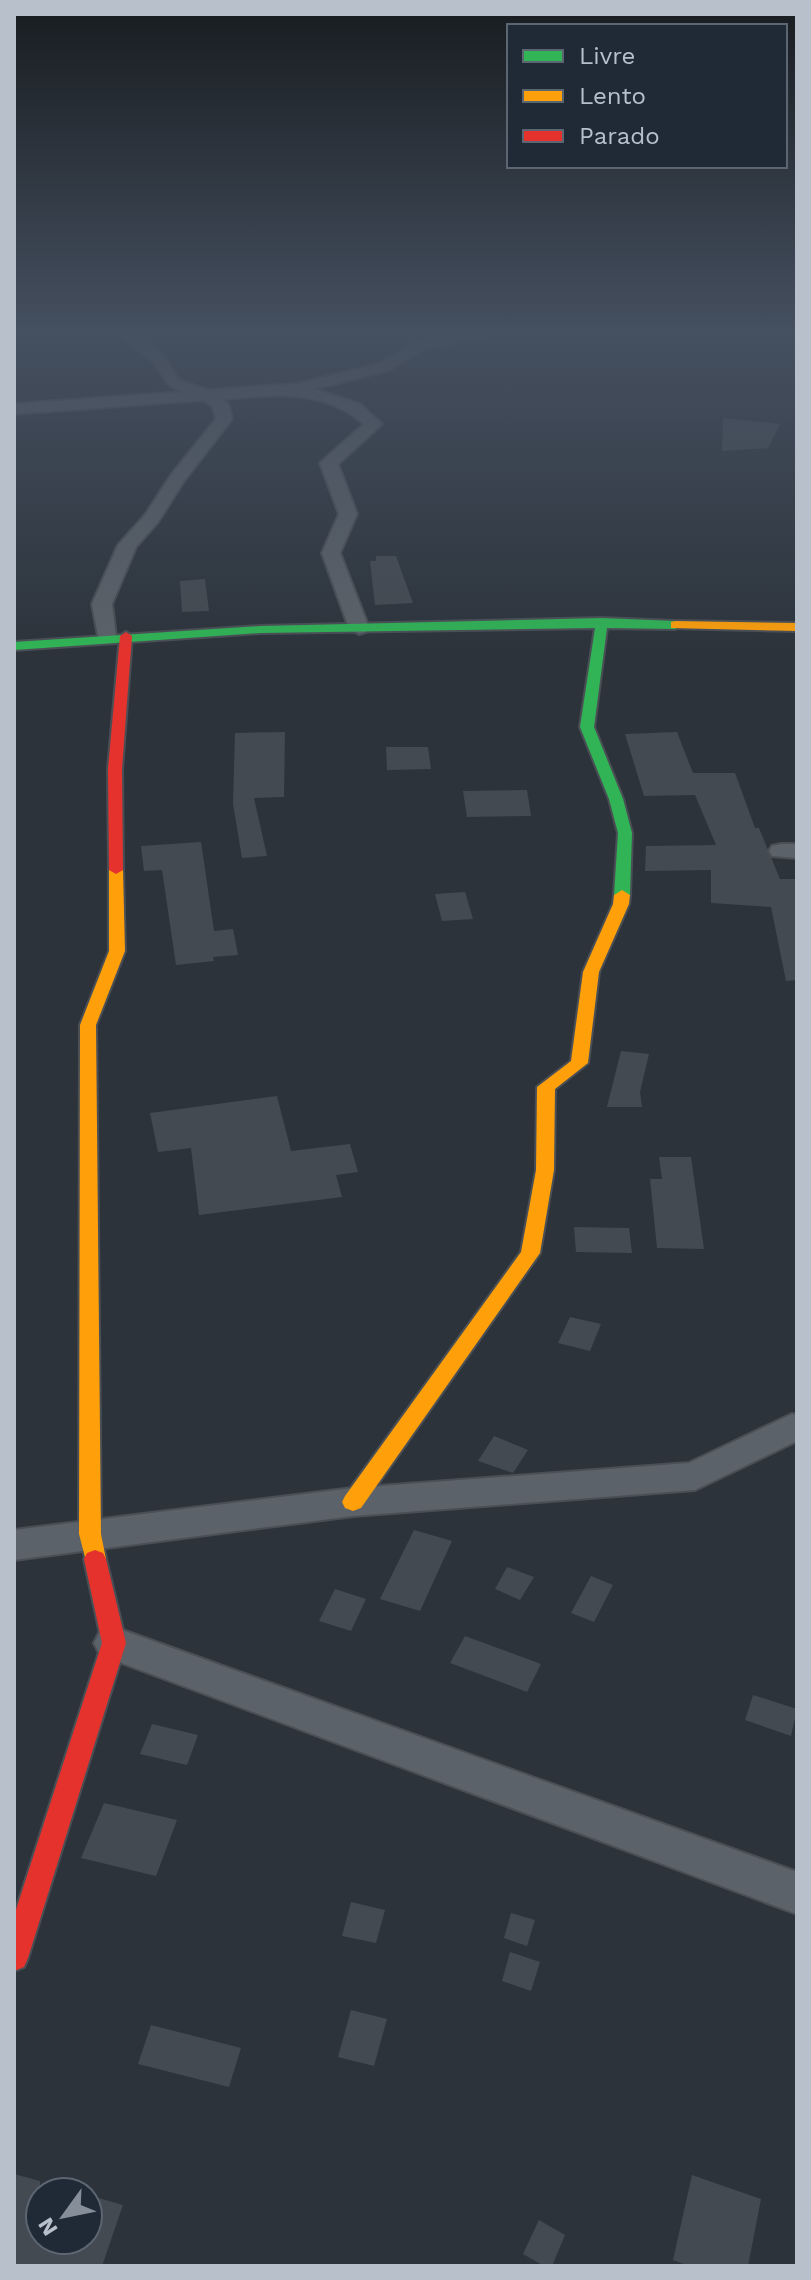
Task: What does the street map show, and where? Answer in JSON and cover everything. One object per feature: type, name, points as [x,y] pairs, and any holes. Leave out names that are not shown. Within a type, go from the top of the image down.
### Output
[{"type":"street","points":[[106,637],[102,604],[127,545],[152,518],[208,439]]},
{"type":"street","points":[[356,439],[329,463],[348,514],[331,553],[359,628]]},
{"type":"street","points":[[353,1502],[530,1253],[545,1170],[546,1087],[579,1063],[591,972],[621,904],[625,833],[616,799],[587,727],[602,622]]},
{"type":"street","points":[[14,646],[126,636],[602,622],[797,627]]},
{"type":"street","points":[[14,1958],[114,1643],[90,1534],[88,1025],[117,951],[115,769],[126,636]]},
{"type":"street","points":[[14,1545],[353,1502],[695,1476],[792,1427],[797,1428]]},
{"type":"street","points":[[114,1643],[797,1893]]},
{"type":"building","points":[[722,439],[772,439],[768,448],[722,451]]},
{"type":"building","points":[[376,556],[396,556],[413,603],[375,605],[370,561],[376,561]]},
{"type":"building","points":[[205,579],[209,611],[182,612],[180,581]]},
{"type":"building","points":[[285,732],[284,797],[254,798],[267,856],[242,858],[233,804],[235,733]]},
{"type":"building","points":[[677,732],[693,773],[735,773],[755,828],[759,828],[780,879],[797,879],[797,980],[786,981],[771,907],[711,903],[711,870],[645,871],[646,846],[716,845],[695,795],[644,796],[625,734]]},
{"type":"building","points":[[386,747],[428,747],[431,769],[387,770]]},
{"type":"building","points":[[527,790],[531,816],[467,817],[463,791]]},
{"type":"building","points":[[201,842],[214,931],[233,929],[238,955],[176,965],[162,870],[144,871],[141,846]]},
{"type":"building","points":[[465,892],[473,919],[442,921],[435,894]]},
{"type":"building","points":[[621,1051],[649,1054],[640,1092],[642,1107],[607,1107]]},
{"type":"building","points":[[277,1096],[291,1151],[350,1144],[358,1172],[336,1175],[342,1197],[199,1215],[191,1148],[158,1152],[150,1113]]},
{"type":"building","points":[[659,1157],[691,1157],[704,1249],[657,1248],[650,1179],[662,1179]]},
{"type":"building","points":[[574,1227],[629,1228],[632,1253],[576,1252]]},
{"type":"building","points":[[570,1317],[601,1324],[590,1351],[558,1343]]},
{"type":"building","points":[[494,1436],[528,1450],[513,1473],[478,1461]]},
{"type":"building","points":[[414,1530],[452,1541],[420,1611],[380,1599]]},
{"type":"building","points":[[507,1567],[534,1577],[520,1600],[495,1589]]},
{"type":"building","points":[[591,1576],[613,1585],[594,1622],[571,1613]]},
{"type":"building","points":[[335,1589],[366,1599],[351,1631],[319,1621]]},
{"type":"building","points":[[465,1636],[541,1664],[527,1692],[450,1663]]},
{"type":"building","points":[[753,1695],[797,1709],[791,1736],[745,1720]]},
{"type":"building","points":[[152,1724],[198,1735],[187,1765],[140,1754]]},
{"type":"building","points":[[104,1803],[177,1820],[156,1876],[81,1858]]},
{"type":"building","points":[[351,1902],[385,1910],[376,1943],[342,1936]]},
{"type":"building","points":[[511,1913],[535,1920],[527,1946],[504,1938]]},
{"type":"building","points":[[510,1952],[540,1962],[531,1991],[502,1981]]},
{"type":"building","points":[[351,2010],[387,2019],[374,2066],[338,2057]]},
{"type":"building","points":[[151,2025],[241,2048],[229,2087],[138,2064]]},
{"type":"building","points":[[14,2174],[24,2177],[24,2256],[104,2256],[104,2200],[123,2205],[102,2266],[14,2266]]},
{"type":"building","points":[[692,2175],[761,2199],[748,2266],[689,2266],[673,2260]]},
{"type":"building","points":[[539,2220],[565,2235],[552,2266],[544,2266],[523,2254]]},
{"type":"traffic: fast","points":[[602,622],[587,727],[616,799],[625,833],[622,895]]},
{"type":"traffic: fast","points":[[14,646],[344,626],[675,625]]},
{"type":"traffic: slow","points":[[675,625],[797,627]]},
{"type":"traffic: slow","points":[[95,1559],[90,1534],[88,1025],[117,951],[116,870]]},
{"type":"traffic: slow","points":[[353,1502],[530,1253],[545,1170],[546,1087],[579,1063],[591,972],[621,904],[622,895]]},
{"type":"traffic: jam","points":[[116,870],[115,769],[126,636]]},
{"type":"traffic: jam","points":[[14,1958],[114,1643],[95,1559]]}]
